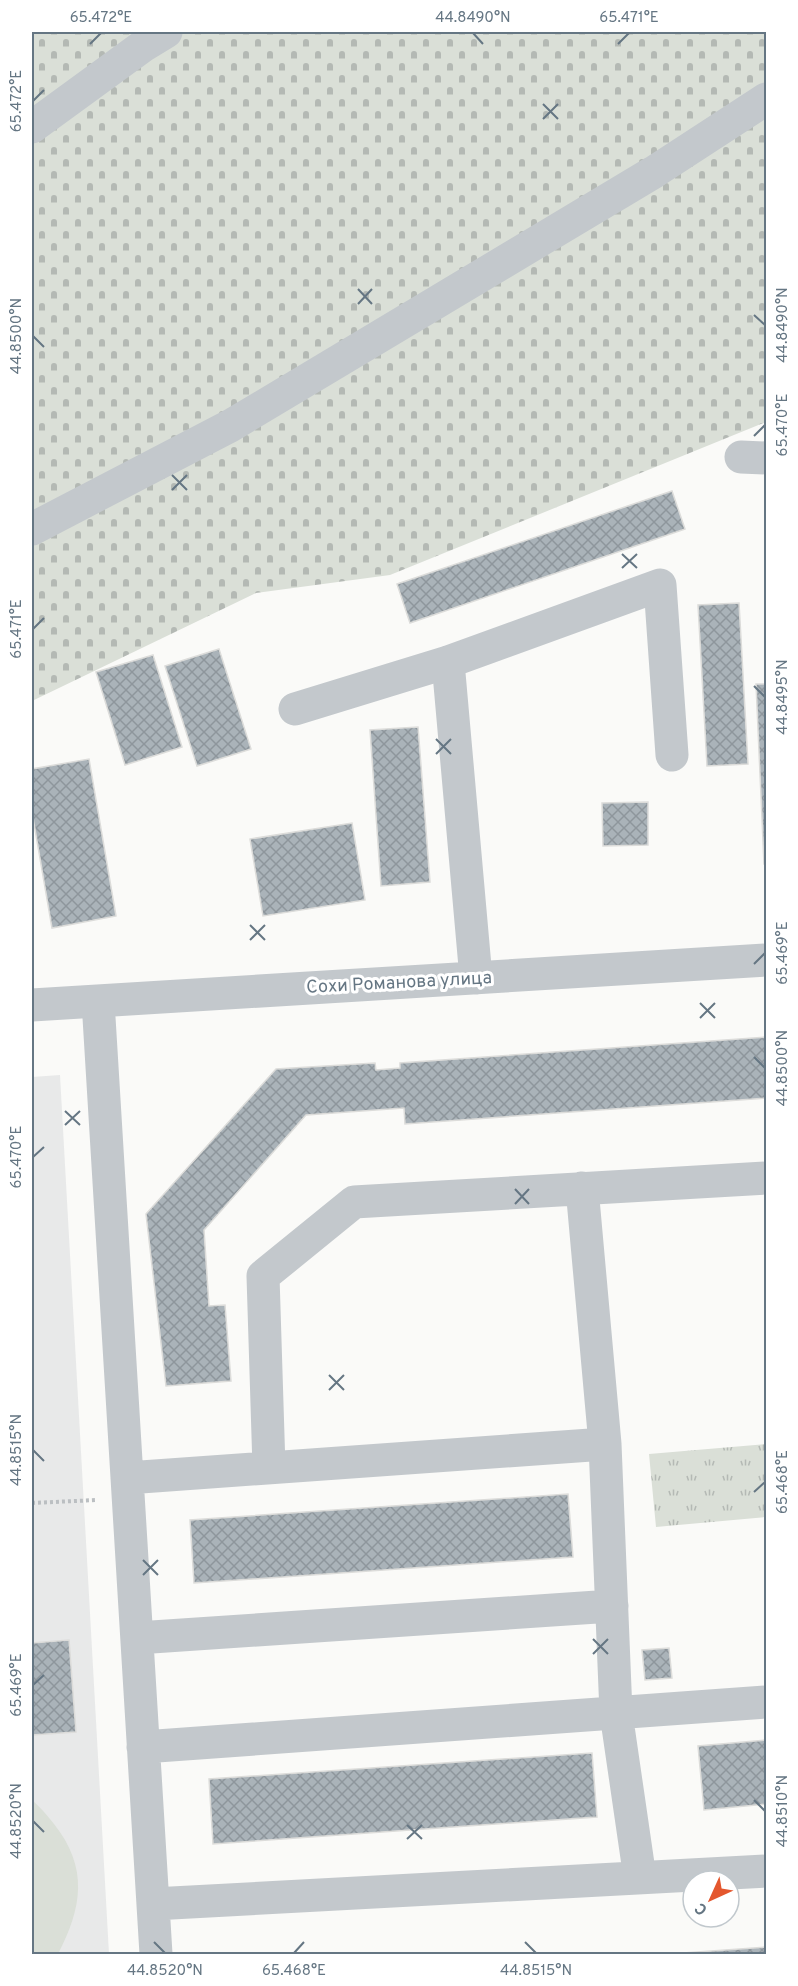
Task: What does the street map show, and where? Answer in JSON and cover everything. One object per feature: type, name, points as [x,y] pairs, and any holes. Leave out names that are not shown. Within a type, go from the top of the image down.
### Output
[{"type":"street","points":[[32,127],[143,46],[166,32]]},
{"type":"street","points":[[32,528],[230,426],[654,172],[766,99]]},
{"type":"street","points":[[296,709],[448,662],[660,585],[672,755]]},
{"type":"street","points":[[448,662],[476,978]]},
{"type":"street","name":"Сохи Романова улица","points":[[32,1005],[766,960]]},
{"type":"street","points":[[98,1001],[156,1954]]},
{"type":"street","points":[[269,1468],[263,1276],[354,1202],[766,1178]]},
{"type":"street","points":[[582,1188],[605,1444],[616,1713],[640,1878]]},
{"type":"street","points":[[128,1487],[269,1468],[605,1444]]},
{"type":"street","points":[[137,1638],[612,1606]]},
{"type":"street","points":[[143,1747],[766,1702]]},
{"type":"street","points":[[153,1904],[766,1871]]},
{"type":"path","points":[[32,1503],[128,1487]]},
{"type":"shaded area","points":[[60,1075],[109,1954],[32,1954],[32,1077]]},
{"type":"green space","points":[[32,32],[766,32],[766,422],[390,575],[256,593],[32,701]]},
{"type":"green space","points":[[766,1444],[766,1517],[656,1527],[649,1454]]},
{"type":"green space","points":[[32,1800],[49,1817],[65,1840],[73,1856],[77,1872],[77,1904],[58,1954],[32,1954]]},
{"type":"building","points":[[672,491],[685,529],[410,623],[397,584]]},
{"type":"building","points":[[739,603],[748,764],[707,766],[698,605]]},
{"type":"building","points":[[219,649],[251,749],[197,766],[165,666]]},
{"type":"building","points":[[153,655],[182,747],[125,765],[96,672]]},
{"type":"building","points":[[756,684],[766,684],[766,864],[764,864]]},
{"type":"building","points":[[418,727],[430,882],[381,886],[370,730]]},
{"type":"building","points":[[89,759],[116,916],[52,928],[32,812],[32,769]]},
{"type":"building","points":[[648,802],[648,845],[603,846],[602,803]]},
{"type":"building","points":[[352,823],[365,900],[263,916],[250,839]]},
{"type":"building","points":[[766,1037],[766,1098],[405,1124],[404,1108],[306,1115],[204,1230],[209,1306],[225,1305],[231,1381],[166,1386],[146,1214],[276,1069],[375,1063],[376,1070],[400,1068],[400,1063]]},
{"type":"building","points":[[568,1494],[573,1557],[194,1583],[190,1520]]},
{"type":"building","points":[[69,1640],[76,1732],[32,1735],[32,1643]]},
{"type":"building","points":[[669,1648],[672,1678],[645,1680],[642,1650]]},
{"type":"building","points":[[766,1740],[766,1804],[704,1810],[698,1746]]},
{"type":"building","points":[[592,1753],[597,1817],[213,1844],[209,1779]]},
{"type":"building","points":[[766,1947],[766,1954],[669,1954]]}]
